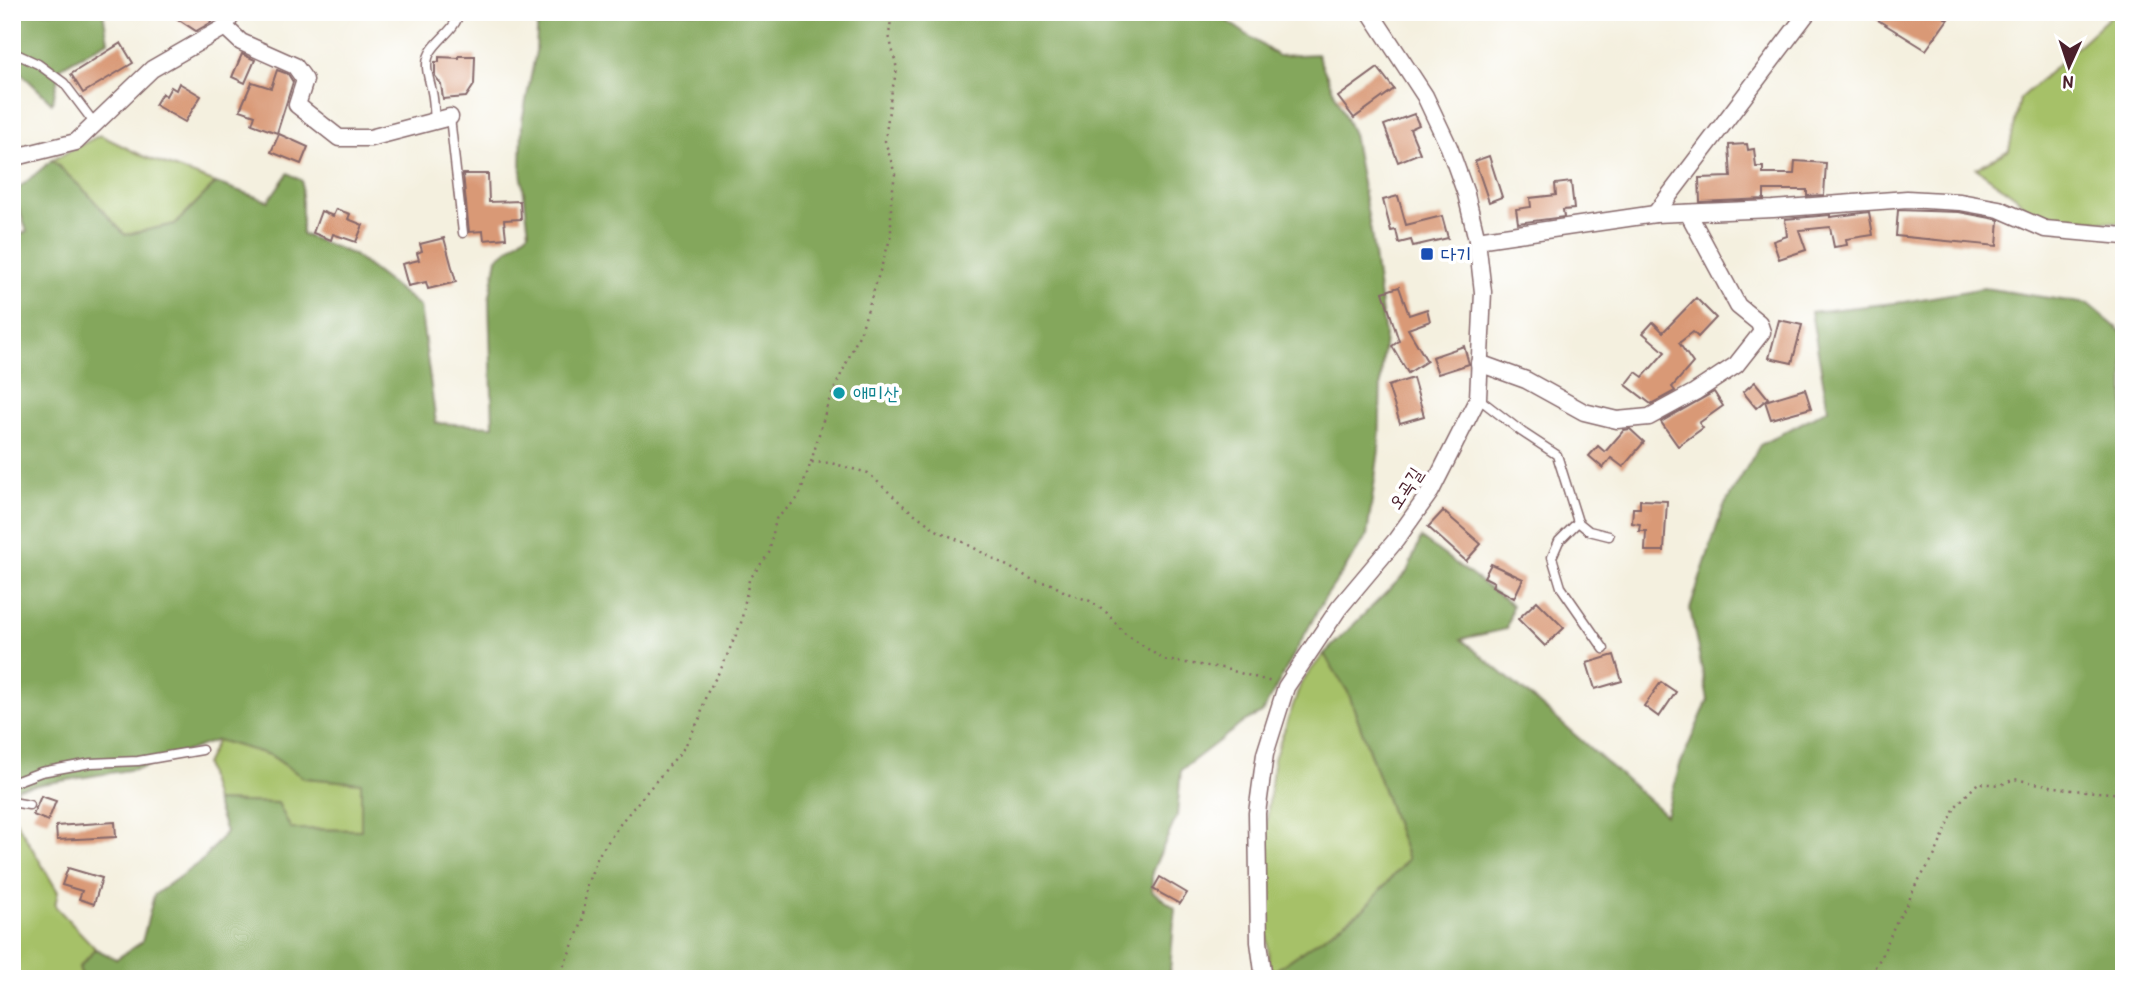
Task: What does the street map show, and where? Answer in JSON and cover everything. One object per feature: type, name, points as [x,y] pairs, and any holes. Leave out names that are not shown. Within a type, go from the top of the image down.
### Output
[{"type":"street","name":"오곡길","points":[[1264,979],[1259,943],[1257,813],[1265,754],[1286,687],[1339,608],[1396,540],[1431,491],[1478,398],[1483,292],[1477,240],[1466,194],[1449,147],[1425,96],[1370,12]]},
{"type":"street","points":[[1656,214],[1808,12]]},
{"type":"street","points":[[12,158],[76,142],[152,69],[229,20],[241,42],[295,66],[305,80],[298,105],[339,138],[370,138],[442,119]]},
{"type":"street","points":[[1477,240],[1656,214],[1907,199],[1960,202],[1999,209],[2045,229],[2124,236]]},
{"type":"street","points":[[1479,363],[1526,380],[1584,412],[1617,420],[1649,417],[1695,392],[1736,365],[1762,332],[1759,323],[1738,306],[1688,213]]},
{"type":"lane","points":[[459,12],[449,31],[429,54],[427,71],[442,119],[463,233]]},
{"type":"lane","points":[[12,52],[38,64],[64,83],[95,124]]},
{"type":"lane","points":[[1478,398],[1522,432],[1558,455],[1578,522],[1589,531],[1609,536]]},
{"type":"lane","points":[[1578,522],[1559,541],[1552,557],[1561,587],[1604,649]]},
{"type":"lane","points":[[12,783],[41,772],[91,763],[138,761],[202,750]]},
{"type":"lane","points":[[12,802],[29,805]]},
{"type":"path","points":[[558,979],[582,922],[587,885],[598,856],[623,820],[684,748],[700,718],[706,695],[723,665],[741,623],[749,580],[769,553],[776,519],[799,497],[828,403],[861,331],[891,236],[891,202],[895,174],[885,141],[897,69],[889,35],[892,12]]},
{"type":"path","points":[[811,463],[831,463],[868,473],[937,531],[1033,580],[1051,584],[1090,601],[1107,613],[1124,633],[1164,660],[1222,668],[1286,687]]},
{"type":"path","points":[[1867,979],[1882,956],[1915,886],[1935,855],[1955,807],[1978,783],[2001,785],[2014,779],[2072,790],[2124,794]]},
{"type":"green space","points":[[12,12],[103,12],[108,41],[61,67],[52,103],[18,70],[12,69]]},
{"type":"green space","points":[[538,12],[1214,12],[1278,56],[1317,54],[1353,134],[1371,232],[1385,336],[1379,450],[1367,536],[1323,601],[1262,713],[1245,721],[1181,770],[1177,816],[1152,872],[1152,891],[1175,908],[1170,971],[1164,979],[83,979],[79,967],[96,949],[116,959],[142,942],[154,895],[204,859],[226,832],[215,801],[278,803],[291,829],[361,830],[361,783],[304,778],[270,755],[217,740],[141,768],[18,788],[12,802],[12,238],[27,231],[13,193],[52,160],[125,235],[175,224],[216,183],[268,201],[288,173],[302,181],[302,234],[352,254],[420,306],[436,423],[493,426],[489,301],[497,258],[529,232],[521,171],[522,121],[536,51]]},
{"type":"green space","points":[[2115,12],[2124,12],[2124,223],[2033,215],[2017,198],[1976,168],[2009,150],[2020,99]]},
{"type":"green space","points":[[100,135],[145,157],[216,183],[175,224],[125,235],[52,160]]},
{"type":"green space","points":[[1984,288],[2088,304],[2124,334],[2124,979],[1275,979],[1270,974],[1364,909],[1408,859],[1348,692],[1324,654],[1407,572],[1421,538],[1512,605],[1507,629],[1461,639],[1666,815],[1680,765],[1708,700],[1690,609],[1723,508],[1760,445],[1828,409],[1811,312],[1904,302]]},
{"type":"green space","points":[[1324,654],[1348,692],[1408,859],[1364,909],[1270,974],[1264,898],[1266,827],[1274,759],[1301,683]]},
{"type":"green space","points":[[217,740],[270,755],[304,778],[361,782],[362,830],[291,829],[278,803],[215,801],[205,764]]},
{"type":"green space","points":[[12,814],[58,892],[55,906],[96,949],[79,967],[83,979],[12,979]]},
{"type":"building","points":[[167,12],[200,12],[212,22],[196,31]]},
{"type":"building","points":[[1865,12],[1948,12],[1945,18],[1948,19],[1926,50]]},
{"type":"building","points":[[121,43],[133,63],[83,93],[71,74]]},
{"type":"building","points":[[242,54],[255,60],[245,83],[232,77]]},
{"type":"building","points":[[475,56],[474,85],[466,97],[443,99],[441,84],[435,76],[435,62],[439,62],[439,57]]},
{"type":"building","points":[[1378,68],[1394,89],[1354,118],[1338,97]]},
{"type":"building","points":[[277,70],[288,74],[293,82],[277,133],[252,124],[255,115],[240,110],[252,82],[271,88]]},
{"type":"building","points":[[179,83],[201,96],[185,122],[155,105],[162,93],[166,96],[171,87],[176,90]]},
{"type":"building","points":[[1414,114],[1419,125],[1410,129],[1420,153],[1398,162],[1384,125]]},
{"type":"building","points":[[279,134],[308,147],[301,164],[271,152]]},
{"type":"building","points":[[1747,144],[1748,150],[1754,149],[1756,167],[1763,167],[1763,174],[1794,174],[1795,161],[1826,163],[1824,195],[1807,196],[1807,190],[1764,190],[1764,199],[1700,202],[1699,178],[1731,177],[1729,145]]},
{"type":"building","points":[[1489,156],[1502,197],[1489,202],[1475,161]]},
{"type":"building","points":[[463,174],[488,174],[489,202],[520,201],[521,219],[504,220],[506,238],[484,240],[483,231],[469,232]]},
{"type":"building","points":[[1571,182],[1574,209],[1563,210],[1564,217],[1518,223],[1516,209],[1531,207],[1530,198],[1556,195],[1555,184]]},
{"type":"building","points":[[1398,196],[1406,225],[1442,216],[1448,238],[1413,246],[1411,240],[1399,243],[1396,230],[1391,231],[1383,200]]},
{"type":"building","points":[[336,209],[350,214],[348,219],[363,225],[356,242],[333,234],[331,240],[313,233],[321,211],[333,216]]},
{"type":"building","points":[[1898,210],[1959,212],[1999,220],[1997,246],[1896,236]]},
{"type":"building","points":[[1869,212],[1873,235],[1846,239],[1847,245],[1834,247],[1830,227],[1799,230],[1806,250],[1779,259],[1773,241],[1787,236],[1785,219]]},
{"type":"building","points":[[444,238],[456,282],[428,289],[426,282],[408,286],[402,264],[419,260],[417,253],[422,251],[420,244]]},
{"type":"building","points":[[1399,287],[1409,315],[1427,309],[1430,321],[1408,329],[1427,361],[1408,373],[1392,346],[1399,341],[1383,292]]},
{"type":"building","points":[[1696,298],[1716,318],[1698,337],[1693,332],[1679,343],[1693,363],[1672,387],[1675,391],[1651,404],[1626,385],[1636,372],[1643,377],[1665,352],[1643,333],[1653,322],[1663,332]]},
{"type":"building","points":[[1779,320],[1802,325],[1792,363],[1769,358]]},
{"type":"building","points":[[1464,346],[1469,364],[1438,374],[1432,357]]},
{"type":"building","points":[[1413,378],[1424,416],[1400,423],[1388,386]]},
{"type":"building","points":[[1755,382],[1768,398],[1756,408],[1743,392]]},
{"type":"building","points":[[1805,389],[1811,408],[1771,419],[1765,401]]},
{"type":"building","points":[[1714,392],[1723,406],[1699,423],[1703,428],[1678,446],[1661,422]]},
{"type":"building","points":[[1630,429],[1644,442],[1623,467],[1611,458],[1603,468],[1589,456],[1598,446],[1605,452],[1624,430]]},
{"type":"building","points":[[1640,500],[1667,501],[1664,551],[1645,551],[1646,531],[1639,531],[1640,524],[1632,523],[1633,508],[1640,508]]},
{"type":"building","points":[[1443,511],[1481,544],[1466,561],[1428,527]]},
{"type":"building","points":[[1491,564],[1523,579],[1514,598],[1492,586],[1494,582],[1484,577]]},
{"type":"building","points":[[1537,601],[1564,628],[1545,646],[1518,619]]},
{"type":"building","points":[[1614,655],[1622,681],[1595,689],[1587,663]]},
{"type":"building","points":[[1661,682],[1676,692],[1659,717],[1644,706]]},
{"type":"building","points":[[41,796],[56,801],[48,821],[33,815]]},
{"type":"building","points":[[115,822],[116,837],[57,840],[56,826]]},
{"type":"building","points":[[68,868],[102,878],[94,904],[79,899],[82,891],[62,885]]},
{"type":"building","points":[[1160,877],[1187,893],[1180,904],[1153,889]]},
{"type":"place","name":"다기","points":[[1427,254]]},
{"type":"place","name":"애미산","points":[[839,393]]}]
